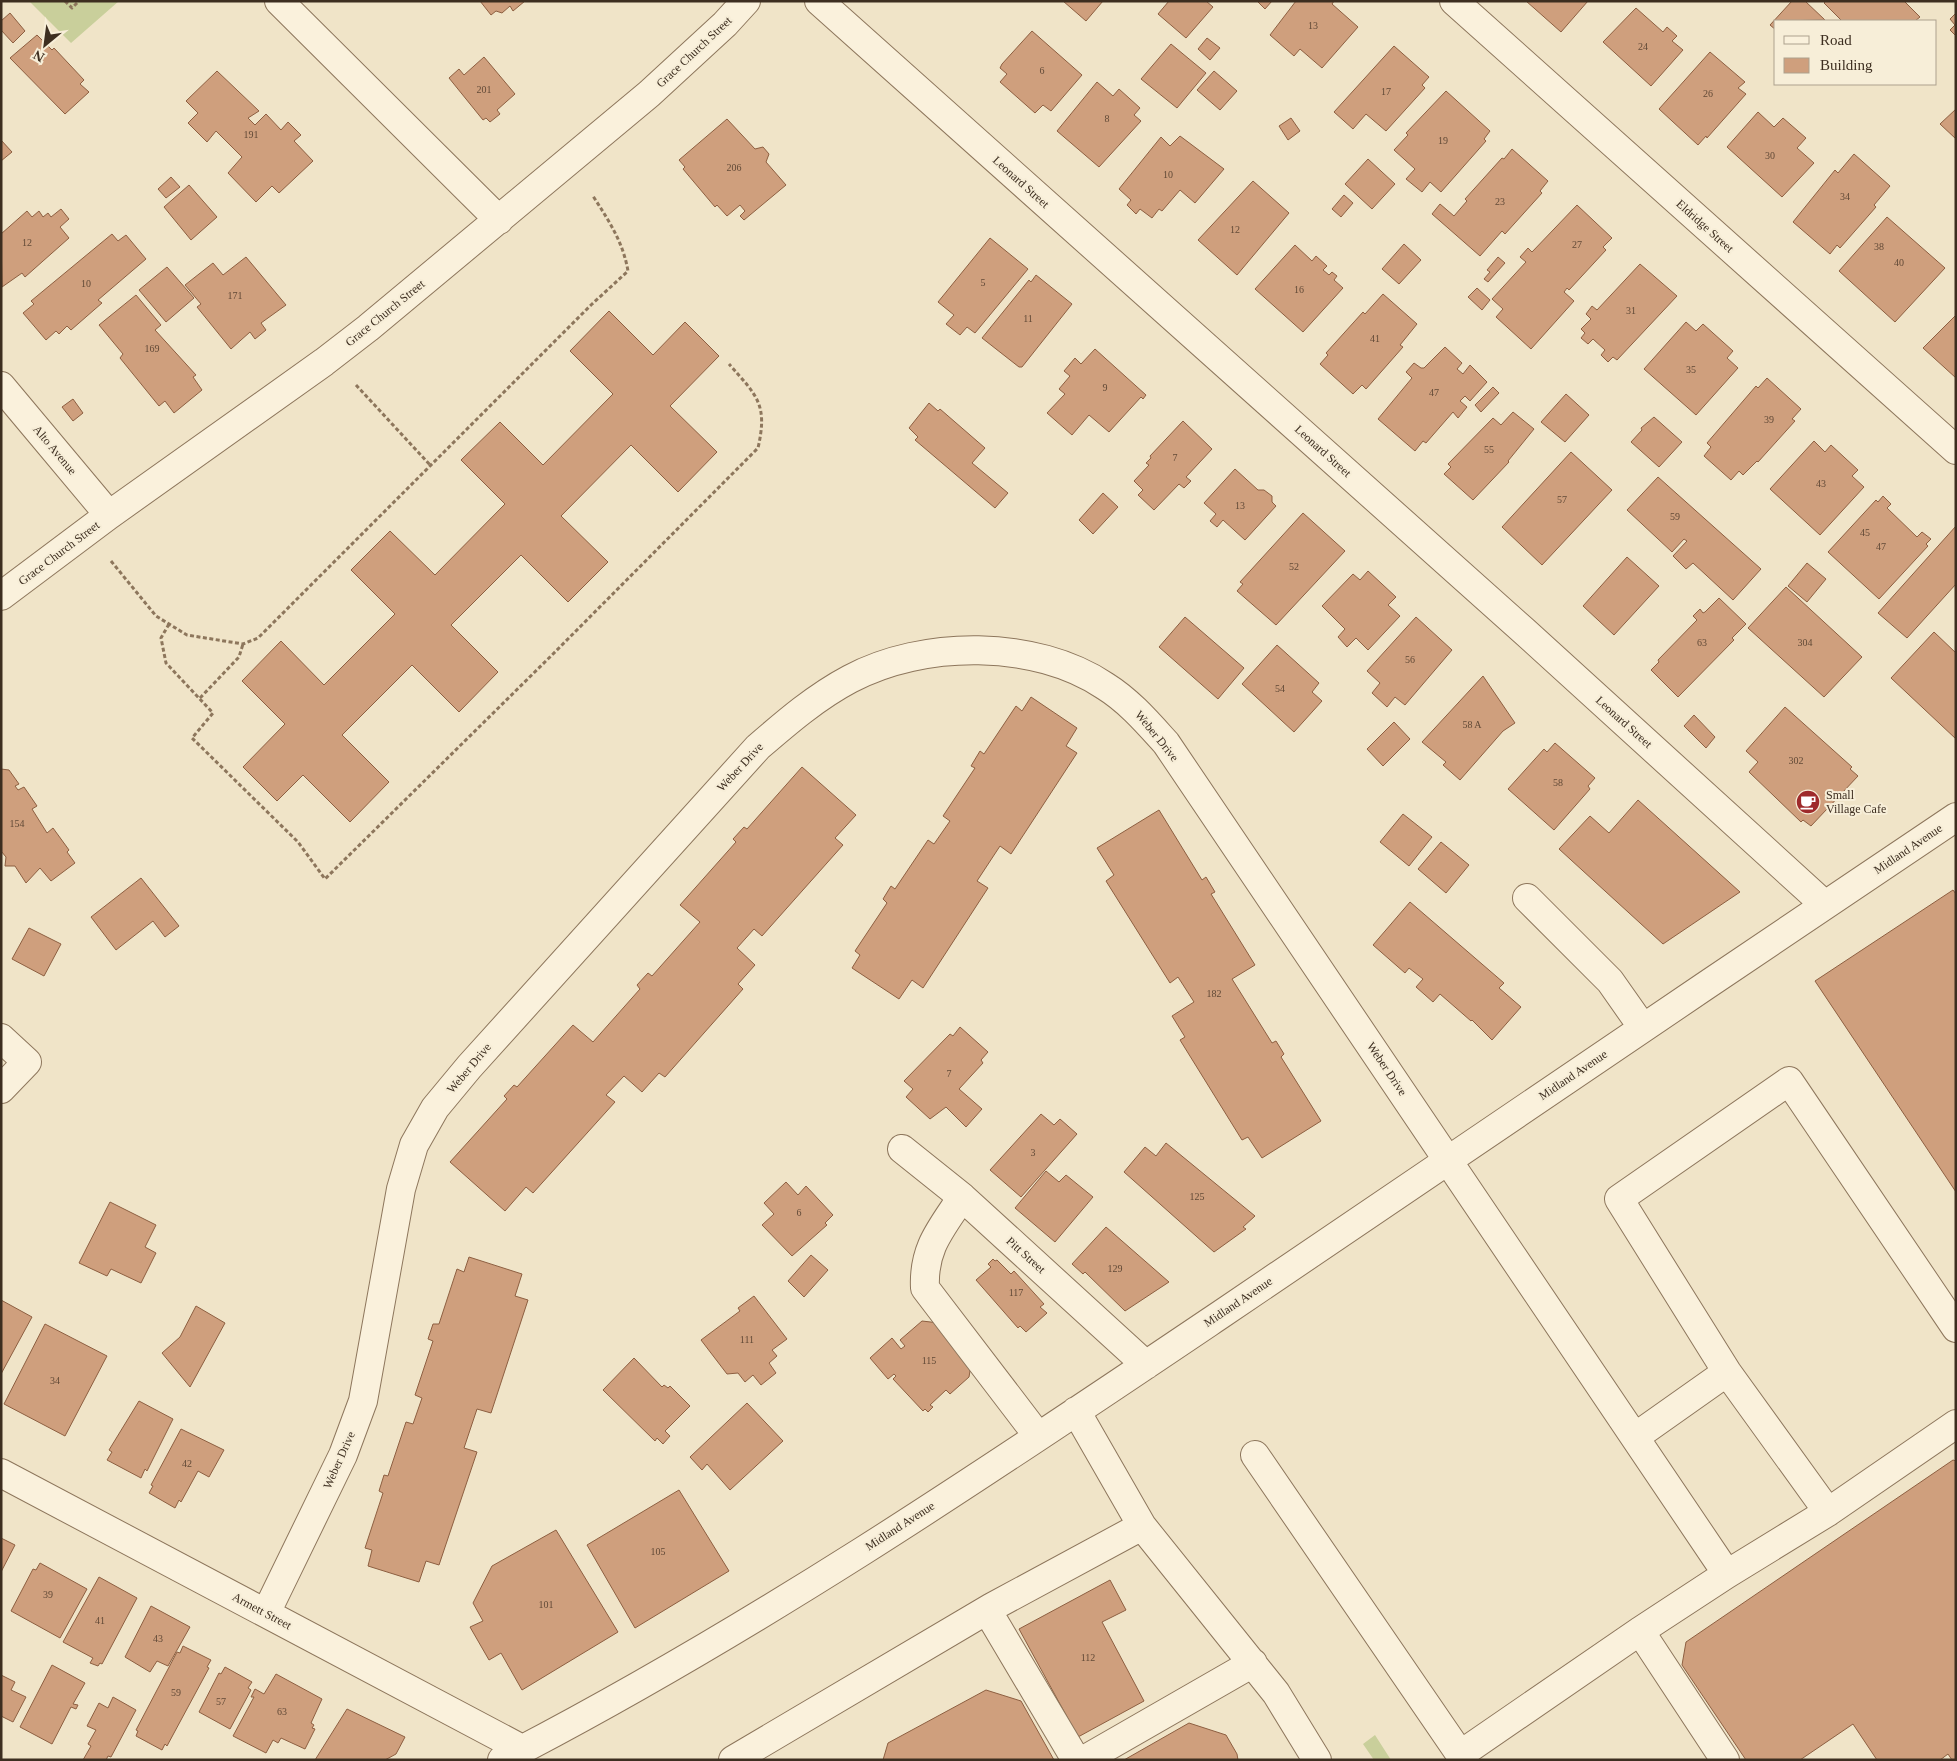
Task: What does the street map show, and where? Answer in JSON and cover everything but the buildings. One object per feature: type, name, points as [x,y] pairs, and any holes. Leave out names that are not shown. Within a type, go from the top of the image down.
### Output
[{"type":"street","points":[[279,1],[499,220]]},
{"type":"street","name":"Grace Church Street","points":[[1,596],[109,514],[324,362],[499,220],[649,94],[725,24],[746,1]]},
{"type":"street","name":"Leonard Street","points":[[819,1],[1524,630],[1824,905]]},
{"type":"street","name":"Eldridge Street","points":[[1454,1],[1956,450]]},
{"type":"street","name":"Alto Avenue","points":[[1,386],[109,514]]},
{"type":"street","name":"Weber Drive","points":[[266,1613],[344,1455],[363,1402],[401,1189],[414,1145],[435,1108],[469,1067],[758,746],[802,710],[842,684],[893,662],[936,653],[980,651],[1018,653],[1064,666],[1104,685],[1137,710],[1166,743],[1727,1574]]},
{"type":"street","name":"Midland Avenue","points":[[512,1755],[751,1621],[1038,1436],[1146,1365],[1956,817]]},
{"type":"street","points":[[1527,898],[1610,981],[1643,1028]]},
{"type":"street","points":[[1,1038],[26,1062],[1,1089]]},
{"type":"street","points":[[1828,1512],[1727,1372],[1619,1199],[1789,1081],[1956,1328]]},
{"type":"street","name":"Pitt Street","points":[[902,1149],[962,1197],[1146,1365]]},
{"type":"street","points":[[962,1197],[933,1242],[924,1268],[925,1288],[1038,1436]]},
{"type":"street","points":[[1635,1437],[1727,1372]]},
{"type":"street","points":[[1076,1411],[1142,1526],[1276,1693],[1317,1760]]},
{"type":"street","points":[[1255,1454],[1463,1757],[1640,1631],[1727,1574],[1828,1512],[1956,1424]]},
{"type":"street","name":"Armett Street","points":[[1,1473],[266,1613],[512,1755]]},
{"type":"street","points":[[733,1760],[987,1610],[1142,1526]]},
{"type":"street","points":[[987,1610],[1076,1760]]},
{"type":"street","points":[[1640,1631],[1725,1760]]},
{"type":"street","points":[[1084,1760],[1253,1663]]},
{"type":"path","points":[[65,1],[72,8],[79,1]]},
{"type":"path","points":[[111,562],[156,616],[187,635],[243,644],[258,638],[591,305],[628,271],[625,255],[617,233],[593,196]]},
{"type":"path","points":[[169,624],[161,638],[166,662],[213,713],[192,738],[298,842],[325,878],[554,654],[758,448],[763,425],[760,404],[729,364]]},
{"type":"path","points":[[356,385],[431,466]]},
{"type":"path","points":[[200,698],[239,657],[243,644]]},
{"type":"green space","points":[[29,1],[119,1],[71,43]]},
{"type":"green space","points":[[1375,1735],[1391,1760],[1374,1760],[1363,1744]]},
{"type":"place","name":"Small Village Cafe","points":[[1808,802]]}]
